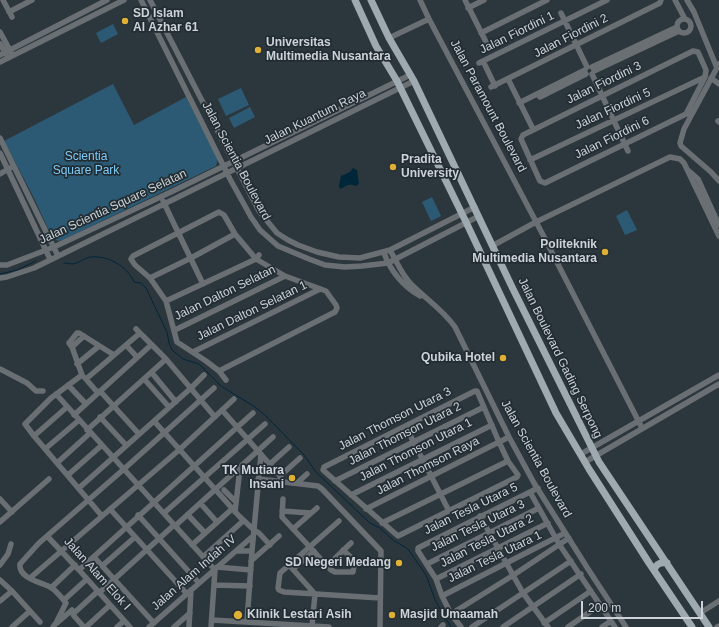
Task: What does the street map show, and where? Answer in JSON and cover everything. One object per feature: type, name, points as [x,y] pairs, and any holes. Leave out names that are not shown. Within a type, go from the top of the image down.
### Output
[{"type":"main road","name":"Jalan Boulevard Gading Serpong","points":[[355,0],[376,46],[399,84],[462,213],[556,413],[585,462],[692,627]]},
{"type":"main road","name":"Jalan Boulevard Gading Serpong","points":[[371,0],[389,38],[412,78],[475,207],[492,246],[602,468],[709,627]]},
{"type":"main road","points":[[646,557],[653,556],[657,549]]},
{"type":"main road","points":[[654,570],[661,562],[666,563]]},
{"type":"street","points":[[3,0],[10,15],[32,0]]},
{"type":"street","points":[[5,52],[107,0]]},
{"type":"street","points":[[0,62],[124,0]]},
{"type":"street","name":"Jalan Scientia Boulevard","points":[[141,0],[251,217],[260,230],[278,246],[309,259],[334,266],[362,266],[388,262],[479,216]]},
{"type":"street","name":"Jalan Scientia Boulevard","points":[[150,0],[259,211],[277,233],[298,245],[317,252],[339,257],[360,258],[384,253],[475,207]]},
{"type":"street","name":"Jalan Paramount Boulevard","points":[[420,0],[642,428]]},
{"type":"street","points":[[465,0],[486,44]]},
{"type":"street","points":[[468,8],[484,0]]},
{"type":"street","points":[[481,33],[547,0]]},
{"type":"street","name":"Jalan Fiordini 1","points":[[493,86],[481,62],[607,0]]},
{"type":"street","points":[[675,0],[683,20]]},
{"type":"street","points":[[687,0],[694,12],[718,66],[684,129],[680,143],[681,146],[711,172],[719,181]]},
{"type":"street","name":"Jalan Fiordini 2","points":[[493,86],[660,2]]},
{"type":"street","points":[[561,13],[628,152]]},
{"type":"street","points":[[389,38],[429,19]]},
{"type":"street","points":[[678,29],[685,33],[690,29],[690,23],[683,20]]},
{"type":"street","points":[[678,29],[677,24],[683,20]]},
{"type":"street","points":[[520,104],[678,29]]},
{"type":"street","points":[[0,32],[5,52]]},
{"type":"street","points":[[0,44],[10,57]]},
{"type":"street","name":"Jalan Fiordini 3","points":[[530,160],[521,139],[522,135],[693,51],[698,52],[706,70],[705,77]]},
{"type":"street","name":"Jalan Fiordini 6","points":[[530,160],[540,181],[545,183],[688,112],[705,77]]},
{"type":"street","name":"Jalan Fiordini 5","points":[[530,160],[705,77]]},
{"type":"street","name":"Jalan Kuantum Raya","points":[[235,165],[412,78]]},
{"type":"street","points":[[711,78],[719,84]]},
{"type":"street","points":[[508,79],[533,129]]},
{"type":"street","points":[[0,138],[2,148],[10,158],[11,168],[50,259]]},
{"type":"street","points":[[0,153],[2,162],[11,168],[58,256]]},
{"type":"street","points":[[492,246],[536,222],[670,157],[680,159],[687,169],[719,236]]},
{"type":"street","points":[[2,162],[10,158]]},
{"type":"street","name":"Jalan Scientia Square Selatan","points":[[0,278],[7,278],[34,268],[165,203],[235,165]]},
{"type":"street","points":[[0,174],[11,168]]},
{"type":"street","points":[[687,169],[698,179],[719,225]]},
{"type":"street","name":"Jalan Scientia Square Selatan","points":[[0,265],[7,265],[54,247],[161,197],[226,170]]},
{"type":"street","points":[[161,197],[203,284]]},
{"type":"street","points":[[219,371],[336,311],[337,308],[336,304],[326,291],[285,276],[257,257],[235,234],[224,215],[219,212],[133,256],[131,259],[132,262],[150,278],[166,301],[177,342],[194,352],[219,371],[226,380]]},
{"type":"street","points":[[150,278],[235,234]]},
{"type":"street","points":[[295,253],[298,245]]},
{"type":"street","name":"Jalan Scientia Boulevard","points":[[390,250],[404,277],[444,314],[455,327],[504,440],[538,488],[626,627]]},
{"type":"street","name":"Jalan Scientia Boulevard","points":[[384,253],[400,280],[408,288],[430,301]]},
{"type":"street","points":[[166,301],[257,257]]},
{"type":"street","name":"Jalan Dalton Selatan","points":[[175,330],[285,276]]},
{"type":"street","name":"Jalan Dalton Selatan 1","points":[[194,352],[320,289]]},
{"type":"street","points":[[102,516],[34,436],[25,423],[56,394],[68,385],[84,377],[114,355],[126,345],[138,331],[166,360],[215,417]]},
{"type":"street","points":[[114,355],[79,333],[77,333],[69,343],[84,377],[113,405],[139,434]]},
{"type":"street","points":[[126,345],[137,357]]},
{"type":"street","points":[[74,415],[151,345]]},
{"type":"street","points":[[77,364],[99,346]]},
{"type":"street","points":[[57,462],[100,417],[166,360]]},
{"type":"street","points":[[0,370],[27,383],[36,391],[43,392]]},
{"type":"street","points":[[152,373],[176,402]]},
{"type":"street","points":[[79,488],[176,402],[204,375]]},
{"type":"street","points":[[581,454],[719,375]]},
{"type":"street","points":[[144,380],[169,407]]},
{"type":"street","points":[[585,462],[719,384]]},
{"type":"street","points":[[68,385],[86,404]]},
{"type":"street","points":[[110,605],[85,627],[74,616],[74,612],[52,587],[30,578],[21,571],[20,564],[49,535],[214,388]]},
{"type":"street","name":"Jalan Thomson Utara 3","points":[[335,481],[322,469],[476,391],[484,407]]},
{"type":"street","points":[[56,394],[88,431],[193,544],[203,557],[216,568],[251,570]]},
{"type":"street","points":[[30,578],[62,552],[234,399]]},
{"type":"street","points":[[34,436],[67,407]]},
{"type":"street","points":[[335,481],[396,535],[401,535],[517,477],[518,475],[508,461],[504,440],[492,424],[484,407]]},
{"type":"street","name":"Jalan Thomson Utara 2","points":[[335,481],[484,407]]},
{"type":"street","points":[[222,410],[270,464],[280,478]]},
{"type":"street","points":[[52,587],[94,557],[138,515],[253,413]]},
{"type":"street","points":[[100,417],[126,445]]},
{"type":"street","points":[[45,449],[78,420]]},
{"type":"street","points":[[154,421],[253,533]]},
{"type":"street","points":[[164,513],[265,424]]},
{"type":"street","name":"Jalan Thomson Utara 1","points":[[351,495],[492,424]]},
{"type":"street","points":[[406,426],[449,511]]},
{"type":"street","points":[[55,625],[99,592],[216,491],[259,452],[273,437]]},
{"type":"street","name":"Jalan Thomson Raya","points":[[366,509],[504,440]]},
{"type":"street","points":[[68,476],[102,445]]},
{"type":"street","points":[[270,464],[289,447]]},
{"type":"street","points":[[247,621],[259,452]]},
{"type":"street","points":[[280,478],[300,458]]},
{"type":"street","points":[[382,523],[508,461]]},
{"type":"street","points":[[193,544],[217,522],[234,511],[240,468]]},
{"type":"street","points":[[297,483],[307,474]]},
{"type":"street","points":[[258,479],[280,478],[297,483],[318,486],[381,551],[380,627]]},
{"type":"street","points":[[0,522],[50,479]]},
{"type":"street","name":"Jalan Tesla Utara 5","points":[[427,564],[418,550],[420,546],[538,488]]},
{"type":"street","points":[[224,490],[236,502]]},
{"type":"street","points":[[530,492],[557,540],[616,627]]},
{"type":"street","points":[[0,499],[12,512]]},
{"type":"street","points":[[283,499],[282,517],[327,566],[333,571],[354,572],[354,561],[343,550]]},
{"type":"street","points":[[201,504],[217,522]]},
{"type":"street","points":[[293,529],[317,508]]},
{"type":"street","name":"Jalan Tesla Utara 3","points":[[427,564],[539,508]]},
{"type":"street","points":[[110,509],[146,550],[189,592],[189,627]]},
{"type":"street","points":[[282,511],[310,513]]},
{"type":"street","points":[[138,515],[199,583]]},
{"type":"street","points":[[188,515],[205,533]]},
{"type":"street","points":[[480,516],[512,576],[532,607],[546,625],[591,591]]},
{"type":"street","points":[[203,557],[243,521]]},
{"type":"street","points":[[338,521],[312,549],[279,576],[279,590],[284,592],[380,598]]},
{"type":"street","name":"Jalan Tesla Utara 2","points":[[436,580],[548,523]]},
{"type":"street","points":[[253,533],[259,533],[270,545]]},
{"type":"street","name":"Jalan Alam Indah IV","points":[[152,625],[236,551],[253,533]]},
{"type":"street","name":"Jalan Alam Elok I","points":[[49,535],[62,552],[130,627]]},
{"type":"street","points":[[451,614],[548,552],[557,540],[567,535]]},
{"type":"street","points":[[251,561],[279,536]]},
{"type":"street","points":[[102,566],[135,537]]},
{"type":"street","name":"Jalan Tesla Utara 1","points":[[442,596],[557,540]]},
{"type":"street","points":[[327,566],[351,543]]},
{"type":"street","points":[[0,565],[8,554],[11,544]]},
{"type":"street","points":[[544,545],[548,552]]},
{"type":"street","points":[[236,551],[252,551]]},
{"type":"street","points":[[94,557],[152,625]]},
{"type":"street","points":[[472,627],[571,560]]},
{"type":"street","points":[[427,564],[451,614],[461,627]]},
{"type":"street","points":[[291,567],[315,594],[312,626]]},
{"type":"street","points":[[211,627],[216,568]]},
{"type":"street","points":[[503,627],[581,574]]},
{"type":"street","points":[[55,625],[65,601],[87,578]]},
{"type":"street","points":[[0,580],[12,590],[40,622]]},
{"type":"street","points":[[214,585],[250,586]]},
{"type":"street","points":[[0,601],[12,590]]},
{"type":"street","points":[[700,613],[719,601]]},
{"type":"street","points":[[568,627],[600,605]]},
{"type":"street","points":[[12,627],[30,612]]},
{"type":"street","points":[[174,627],[190,613]]},
{"type":"street","points":[[212,620],[247,621],[272,625],[329,627]]},
{"type":"street","points":[[117,627],[124,621]]},
{"type":"street","points":[[602,627],[611,621]]},
{"type":"green space","points":[[113,24],[118,34],[101,43],[96,33]]},
{"type":"green space","name":"Scientia Square Park","points":[[113,84],[134,125],[186,97],[218,159],[216,166],[63,240],[58,241],[52,237],[34,198],[4,141]]},
{"type":"green space","points":[[241,88],[249,105],[226,116],[218,99]]},
{"type":"green space","points":[[250,107],[255,117],[234,128],[229,118]]},
{"type":"green space","points":[[432,197],[441,216],[431,221],[422,202]]},
{"type":"green space","points":[[627,210],[637,230],[625,235],[616,216]]},
{"type":"shaded area","points":[[353,168],[357,170],[359,184],[356,186],[348,185],[340,189],[339,186],[341,176],[350,172]]},
{"type":"waterway","points":[[64,263],[73,264],[90,257],[103,258],[122,267],[127,271],[134,282],[141,283],[146,288],[167,332],[172,350],[183,359],[199,364],[221,386],[255,407],[267,417],[304,455],[316,472],[370,523],[380,528],[393,540],[408,549],[426,575],[436,602],[451,627]]},
{"type":"waterway","points":[[0,274],[17,270],[36,261]]},
{"type":"place","name":"SD Islam Al Azhar 61","points":[[125,21]]},
{"type":"place","name":"Universitas Multimedia Nusantara","points":[[258,50]]},
{"type":"place","name":"Pradita University","points":[[393,167]]},
{"type":"place","name":"Politeknik Multimedia Nusantara","points":[[605,252]]},
{"type":"place","name":"Qubika Hotel","points":[[503,358]]},
{"type":"place","name":"TK Mutiara Insani","points":[[292,478]]},
{"type":"place","name":"SD Negeri Medang","points":[[399,563]]},
{"type":"place","name":"Klinik Lestari Asih","points":[[238,615]]},
{"type":"place","name":"Masjid Umaamah","points":[[392,615]]}]
